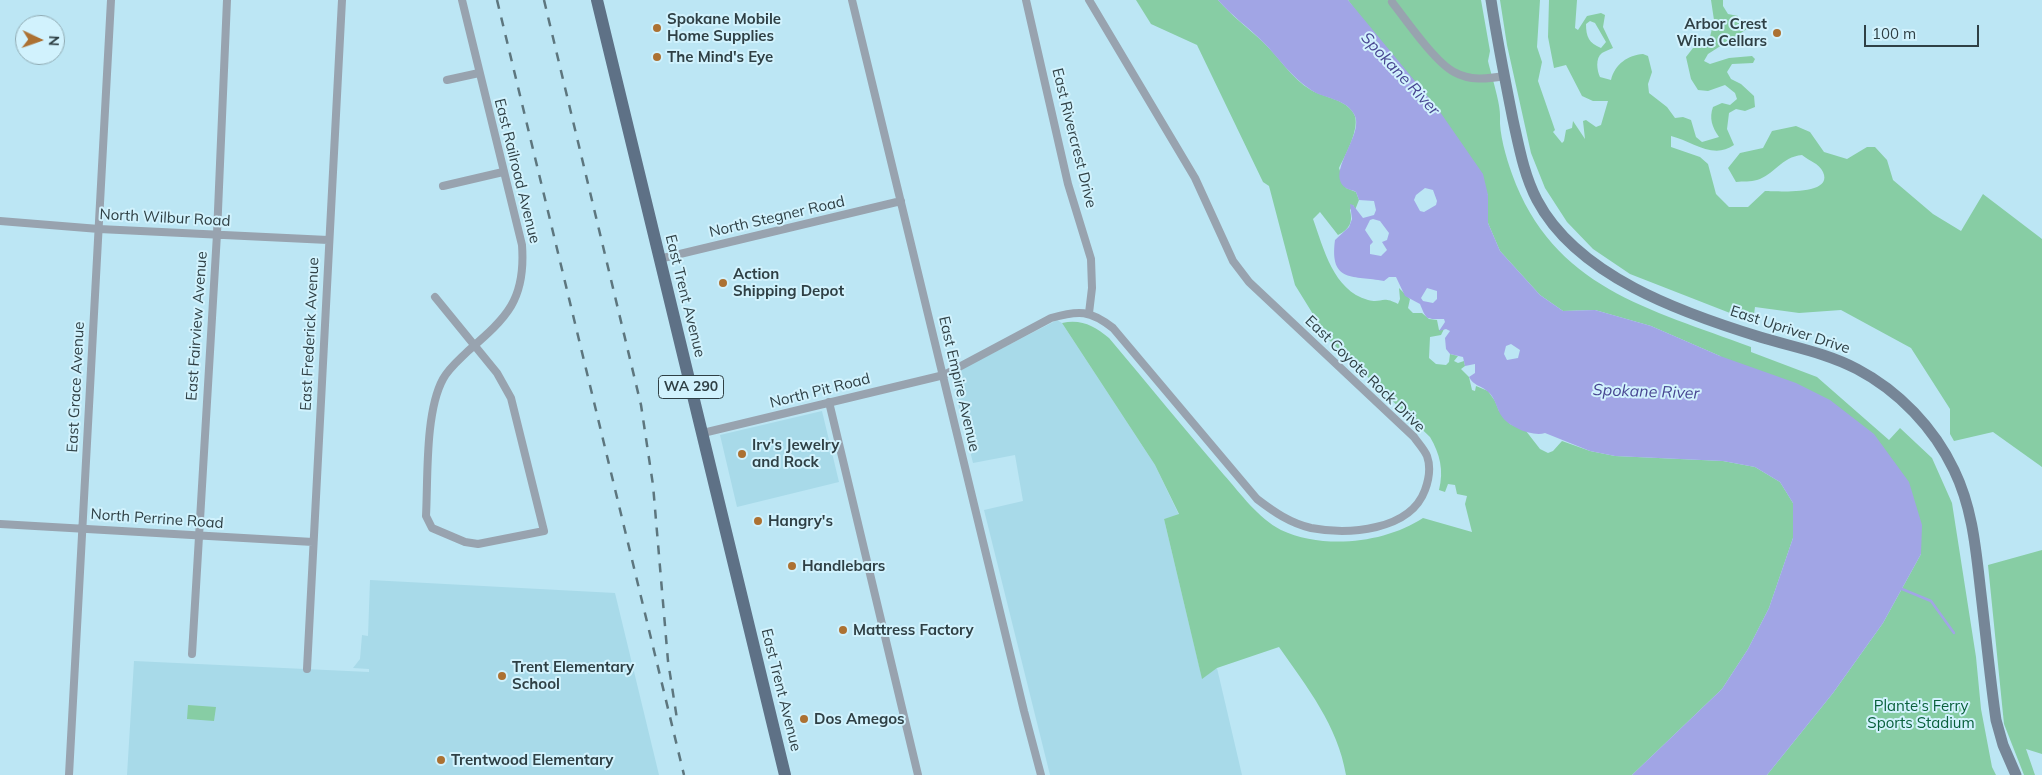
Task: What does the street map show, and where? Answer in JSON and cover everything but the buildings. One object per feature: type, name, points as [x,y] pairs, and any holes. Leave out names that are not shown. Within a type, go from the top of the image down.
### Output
[{"type":"main road","name":"East Trent Avenue","points":[[597,0],[785,775]]},
{"type":"main road","points":[[777,775],[780,754]]},
{"type":"street","name":"East Grace Avenue","points":[[69,775],[111,0]]},
{"type":"street","name":"East Fairview Avenue","points":[[192,654],[217,234],[227,0]]},
{"type":"street","name":"East Frederick Avenue","points":[[306,669],[342,0]]},
{"type":"street","name":"East Railroad Avenue","points":[[462,0],[478,73],[522,245],[524,264],[521,284],[514,303],[500,324],[475,345],[453,364],[443,379],[436,398],[426,516],[432,528],[465,542],[478,544],[544,531],[511,398],[497,373],[475,345]]},
{"type":"street","name":"East Empire Avenue","points":[[852,0],[1041,775]]},
{"type":"street","name":"East Rivercrest Drive","points":[[1026,0],[1068,184],[1091,259],[1092,288],[1089,313]]},
{"type":"street","name":"East Coyote Rock Drive","points":[[1089,0],[1195,178],[1233,261],[1249,282],[1414,437],[1427,456],[1429,478],[1421,501],[1407,516],[1388,525],[1344,530],[1309,527],[1281,517],[1257,499],[1113,328],[1089,313]]},
{"type":"street","name":"East Upriver Drive","points":[[1491,0],[1504,76],[1522,162],[1529,183],[1550,221],[1583,256],[1620,281],[1668,303],[1750,334],[1818,353],[1857,369],[1884,386],[1905,404],[1934,437],[1954,470],[1970,512],[1976,545],[1996,720],[2006,752],[2016,775]]},
{"type":"street","points":[[1392,2],[1422,41],[1453,72],[1483,80],[1504,76]]},
{"type":"street","points":[[447,80],[478,73]]},
{"type":"street","points":[[442,186],[503,172]]},
{"type":"street","name":"North Stegner Road","points":[[659,259],[901,201]]},
{"type":"street","name":"North Wilbur Road","points":[[0,221],[99,229],[328,240]]},
{"type":"street","points":[[435,297],[475,345]]},
{"type":"street","points":[[944,375],[1051,318],[1070,312],[1089,313]]},
{"type":"street","name":"North Pit Road","points":[[703,433],[944,375]]},
{"type":"street","points":[[829,402],[918,775]]},
{"type":"street","name":"North Perrine Road","points":[[0,524],[313,542]]},
{"type":"shaded area","points":[[1057,320],[1062,323],[1155,465],[1179,515],[1164,519],[1202,678],[1217,668],[1242,775],[1050,775],[984,510],[1023,501],[1015,455],[973,463],[952,379],[956,372]]},
{"type":"shaded area","points":[[822,411],[839,482],[737,507],[720,435]]},
{"type":"shaded area","name":"Trent Elementary School","points":[[370,580],[615,593],[659,775],[127,775],[134,661],[369,672],[369,669],[353,668],[360,659],[362,635],[368,636]]},
{"type":"green space","points":[[1136,0],[1218,0],[1234,17],[1263,42],[1304,85],[1317,93],[1341,102],[1350,109],[1356,120],[1354,134],[1339,168],[1346,188],[1356,192],[1359,200],[1355,210],[1353,205],[1350,210],[1350,225],[1338,235],[1320,212],[1313,219],[1326,255],[1338,278],[1356,295],[1368,300],[1388,300],[1398,304],[1400,299],[1399,288],[1410,299],[1408,308],[1413,313],[1422,313],[1429,319],[1437,320],[1439,330],[1444,329],[1441,335],[1430,337],[1429,358],[1436,364],[1446,365],[1449,362],[1450,354],[1458,356],[1454,361],[1458,363],[1464,361],[1465,366],[1461,369],[1469,377],[1472,390],[1475,391],[1476,386],[1488,391],[1499,411],[1510,424],[1526,431],[1540,449],[1548,453],[1553,451],[1562,441],[1590,451],[1615,456],[1723,461],[1755,467],[1780,482],[1793,503],[1793,538],[1769,608],[1748,649],[1722,689],[1632,775],[1346,775],[1342,757],[1329,724],[1279,647],[1217,668],[1202,679],[1164,519],[1179,514],[1155,465],[1062,323],[1076,322],[1087,324],[1109,338],[1243,498],[1265,519],[1281,530],[1316,540],[1354,541],[1391,533],[1408,527],[1423,518],[1472,532],[1465,504],[1467,496],[1457,494],[1455,485],[1448,484],[1445,492],[1439,490],[1440,462],[1430,437],[1329,340],[1295,285],[1269,186],[1263,182],[1197,45],[1151,24]]},
{"type":"green space","name":"Plante's Ferry Sports Stadium","points":[[1348,0],[1481,0],[1490,51],[1488,61],[1499,105],[1503,145],[1507,160],[1530,213],[1552,244],[1579,269],[1609,289],[1642,306],[1751,347],[1751,352],[1817,377],[1889,440],[1900,428],[1932,458],[1952,503],[1976,657],[1981,709],[1992,767],[1996,775],[1767,775],[1833,693],[1883,623],[1921,554],[1720,356],[1651,326],[1595,310],[1563,311],[1540,295],[1500,251],[1488,223],[1488,195]]},
{"type":"green space","points":[[1500,0],[1540,0],[1537,47],[1542,62],[1538,81],[1555,130],[1553,132],[1562,143],[1566,130],[1572,128],[1573,121],[1585,139],[1583,121],[1586,120],[1596,127],[1601,125],[1608,101],[1593,101],[1582,96],[1566,65],[1554,68],[1548,37],[1549,0],[1577,0],[1575,28],[1578,30],[1587,16],[1601,13],[1605,15],[1603,27],[1613,48],[1602,53],[1598,58],[1597,68],[1600,77],[1611,80],[1616,69],[1627,58],[1643,54],[1648,56],[1652,72],[1648,84],[1649,93],[1667,107],[1675,118],[1683,117],[1691,120],[1696,137],[1702,142],[1719,137],[1712,122],[1713,107],[1722,103],[1730,105],[1737,99],[1735,93],[1725,85],[1708,91],[1698,90],[1691,79],[1686,57],[1693,48],[1710,37],[1714,20],[1711,0],[1723,0],[1723,6],[1728,14],[1738,16],[1738,21],[1747,29],[1708,54],[1704,61],[1710,64],[1729,58],[1752,56],[1755,59],[1753,63],[1732,64],[1727,72],[1731,79],[1741,84],[1754,96],[1755,107],[1745,111],[1736,109],[1729,113],[1727,129],[1734,145],[1726,149],[1710,150],[1671,136],[1671,147],[1700,157],[1708,164],[1716,194],[1729,207],[1748,207],[1765,191],[1813,189],[1820,185],[1824,180],[1823,172],[1816,164],[1802,155],[1788,159],[1763,178],[1755,181],[1736,182],[1728,168],[1740,153],[1763,148],[1772,131],[1796,126],[1810,132],[1824,152],[1847,159],[1867,147],[1875,147],[1887,160],[1893,180],[1933,214],[1961,231],[1983,194],[2042,239],[2042,467],[1993,432],[1954,441],[1950,434],[1950,409],[1911,348],[1841,310],[1799,313],[1755,307],[1753,322],[1630,274],[1593,249],[1567,222],[1545,188],[1531,153],[1507,45]],"holes":[[[1590,21],[1595,23],[1606,42],[1601,48],[1591,42],[1587,33],[1586,24]]]},
{"type":"green space","points":[[2042,550],[2042,754],[2026,749],[2035,775],[2024,775],[2004,724],[1988,565]]},
{"type":"green space","points":[[188,705],[216,707],[214,721],[187,719]]},
{"type":"water","name":"Spokane River","points":[[1218,0],[1348,0],[1438,109],[1483,174],[1488,195],[1488,223],[1500,251],[1540,295],[1563,311],[1595,310],[1651,326],[1720,356],[1796,383],[1830,400],[1874,434],[1909,482],[1922,525],[1921,554],[1883,623],[1833,693],[1767,775],[1632,775],[1722,689],[1748,649],[1769,608],[1793,538],[1793,503],[1780,482],[1755,467],[1723,461],[1615,456],[1590,451],[1545,433],[1534,434],[1522,430],[1506,421],[1490,394],[1469,377],[1475,373],[1475,364],[1465,366],[1463,357],[1450,354],[1446,349],[1445,338],[1450,331],[1446,329],[1439,331],[1445,322],[1444,319],[1428,318],[1420,304],[1405,296],[1396,277],[1389,277],[1384,281],[1354,277],[1340,271],[1334,254],[1335,240],[1349,227],[1352,219],[1350,204],[1353,205],[1363,218],[1374,215],[1376,210],[1374,201],[1359,200],[1356,192],[1346,188],[1341,181],[1342,163],[1355,132],[1356,122],[1354,114],[1340,102],[1316,93],[1304,85],[1263,42]],"holes":[[[1425,188],[1433,190],[1437,201],[1436,205],[1424,212],[1420,211],[1414,200],[1416,195]],[[1370,220],[1380,221],[1389,233],[1387,240],[1382,242],[1387,250],[1381,256],[1370,254],[1370,245],[1373,242],[1365,230]],[[1427,288],[1437,291],[1437,299],[1433,303],[1423,301],[1421,298]],[[1511,344],[1520,350],[1518,358],[1507,360],[1504,354],[1506,346]]]},
{"type":"waterway","points":[[1902,589],[1931,601],[1954,633]]},
{"type":"railway","points":[[497,0],[684,775]]},
{"type":"railway","points":[[544,0],[641,405],[653,485],[668,661],[677,719]]},
{"type":"place","name":"Spokane Mobile Home Supplies","points":[[657,28]]},
{"type":"place","name":"Arbor Crest Wine Cellars","points":[[1777,33]]},
{"type":"place","name":"The Mind's Eye","points":[[657,57]]},
{"type":"place","name":"Action Shipping Depot","points":[[723,283]]},
{"type":"place","name":"Irv's Jewelry and Rock","points":[[742,454]]},
{"type":"place","name":"Hangry's","points":[[758,521]]},
{"type":"place","name":"Handlebars","points":[[792,566]]},
{"type":"place","name":"Mattress Factory","points":[[843,630]]},
{"type":"place","name":"Trent Elementary School","points":[[502,676]]},
{"type":"place","name":"Dos Amegos","points":[[804,719]]},
{"type":"place","name":"Trentwood Elementary","points":[[441,760]]}]
